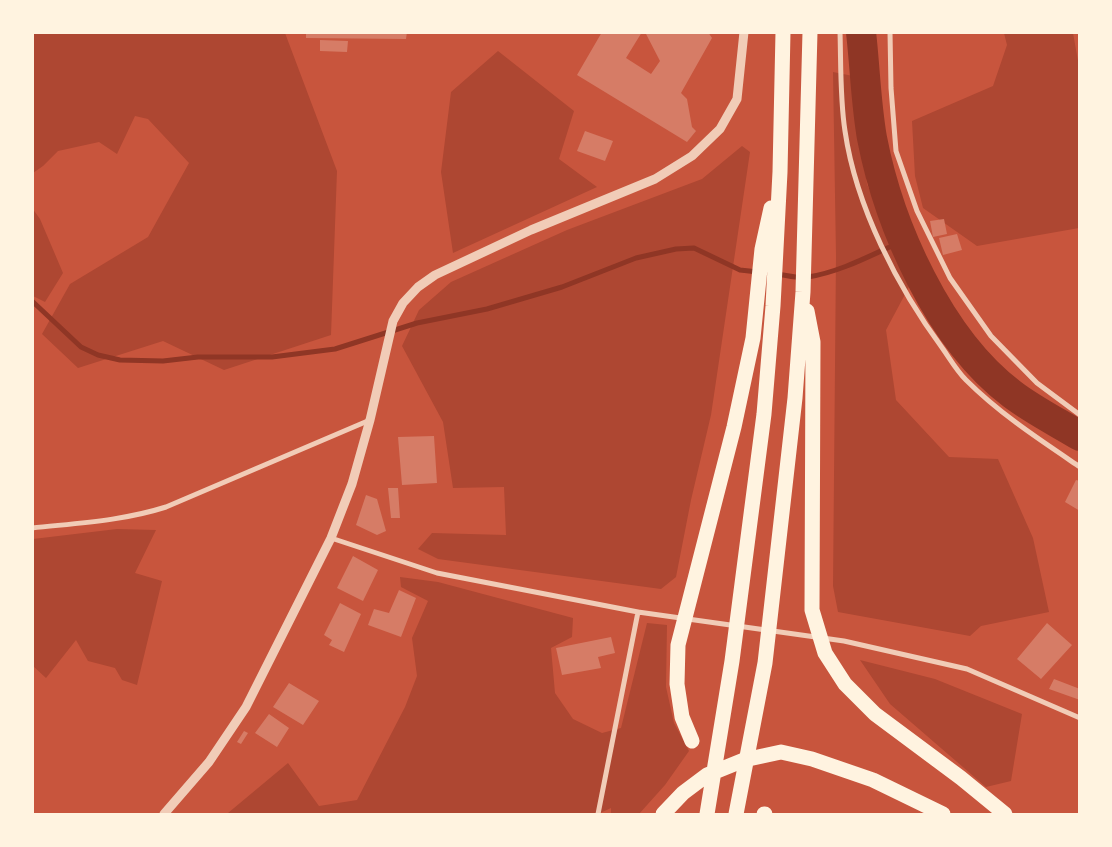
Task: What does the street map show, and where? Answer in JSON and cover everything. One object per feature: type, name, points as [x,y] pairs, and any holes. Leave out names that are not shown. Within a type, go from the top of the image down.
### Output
[{"type":"highway","points":[[707,814],[732,661],[764,414],[773,306],[780,172],[783,40]]},
{"type":"highway","points":[[736,814],[765,663],[795,398],[803,292],[810,40]]},
{"type":"highway","points":[[692,741],[682,718],[677,684],[678,645],[734,427],[753,338],[762,249],[780,172]]},
{"type":"highway","points":[[803,292],[813,342],[812,610],[825,653],[845,684],[875,714],[1006,814]]},
{"type":"highway","points":[[663,814],[683,793],[708,776],[744,760],[782,752],[812,759],[874,780],[943,814]]},
{"type":"street","points":[[164,814],[209,762],[246,707],[331,538],[352,484],[370,420],[393,321],[403,303],[418,287],[434,275],[531,230],[655,179],[692,156],[720,129],[737,99],[744,32]]},
{"type":"street","points":[[840,32],[845,131],[859,192],[889,259],[926,326],[965,379],[1021,428],[1080,467]]},
{"type":"street","points":[[890,32],[890,88],[896,151],[917,211],[929,236],[950,278],[991,336],[1037,383],[1080,415]]},
{"type":"street","points":[[32,528],[124,518],[166,507],[370,420]]},
{"type":"street","points":[[331,538],[437,574],[638,612],[844,641],[967,669],[1080,718]]},
{"type":"street","points":[[598,814],[638,612]]},
{"type":"shaded area","points":[[32,33],[285,33],[337,171],[331,335],[224,370],[163,341],[78,368],[42,334],[70,284],[148,237],[189,163],[148,119],[135,116],[117,154],[99,142],[58,151],[33,173]]},
{"type":"shaded area","points":[[1004,33],[1073,33],[1080,72],[1079,228],[977,246],[923,208],[915,176],[912,121],[993,86],[1007,45]]},
{"type":"shaded area","points":[[498,51],[574,111],[559,159],[597,187],[453,253],[441,172],[451,92]]},
{"type":"shaded area","points":[[833,72],[853,76],[867,184],[910,285],[886,330],[896,400],[949,457],[998,459],[1033,538],[1049,612],[981,626],[970,636],[838,612],[833,586],[836,256]]},
{"type":"shaded area","points":[[742,146],[750,152],[711,415],[691,500],[676,577],[661,589],[438,559],[418,549],[432,533],[506,535],[504,487],[453,488],[443,422],[402,346],[419,310],[451,282],[567,230],[702,179]]},
{"type":"shaded area","points":[[32,208],[40,219],[63,273],[45,302],[33,296]]},
{"type":"shaded area","points":[[117,529],[156,530],[135,573],[162,581],[137,685],[122,680],[115,668],[88,661],[76,640],[46,678],[33,666],[33,539]]},
{"type":"shaded area","points":[[400,577],[438,582],[573,618],[572,637],[551,648],[555,693],[573,719],[602,733],[621,728],[647,623],[667,625],[666,687],[674,723],[689,751],[665,785],[639,814],[611,814],[611,808],[598,814],[229,814],[288,763],[319,806],[357,800],[405,707],[417,676],[412,638],[428,601],[401,587]]},
{"type":"shaded area","points":[[860,660],[935,679],[1022,714],[1011,781],[986,787],[890,704]]},
{"type":"building","points":[[306,32],[407,32],[406,39],[306,38]]},
{"type":"building","points":[[602,32],[642,32],[626,58],[651,74],[660,61],[645,32],[708,32],[712,38],[681,93],[687,99],[692,127],[696,131],[687,142],[577,75]]},
{"type":"building","points":[[320,40],[348,41],[347,52],[320,51]]},
{"type":"building","points":[[585,131],[613,141],[605,161],[577,151]]},
{"type":"building","points":[[944,219],[947,234],[933,237],[930,221]]},
{"type":"building","points":[[957,234],[962,250],[943,255],[939,238]]},
{"type":"building","points":[[434,436],[437,483],[402,485],[398,437]]},
{"type":"building","points":[[1076,480],[1080,481],[1080,511],[1065,502]]},
{"type":"building","points":[[388,488],[398,488],[400,518],[391,518]]},
{"type":"building","points":[[366,495],[377,499],[386,531],[377,535],[356,525]]},
{"type":"building","points":[[353,556],[378,570],[363,601],[337,588]]},
{"type":"building","points":[[399,590],[416,598],[401,637],[368,625],[374,609],[389,613]]},
{"type":"building","points":[[340,603],[361,614],[344,652],[329,645],[332,640],[324,635]]},
{"type":"building","points":[[1047,623],[1072,645],[1041,679],[1017,659]]},
{"type":"building","points":[[611,637],[615,653],[598,657],[601,668],[562,675],[556,648]]},
{"type":"building","points":[[1054,679],[1080,689],[1080,700],[1049,689]]},
{"type":"building","points":[[289,683],[319,701],[303,725],[273,707]]},
{"type":"building","points":[[269,714],[289,728],[277,747],[255,733]]},
{"type":"building","points":[[244,731],[248,733],[241,744],[237,742]]},
{"type":"waterway","points":[[861,32],[870,125],[880,172],[891,207],[921,278],[940,312],[962,343],[986,371],[1020,400],[1080,436]]},
{"type":"waterway","points":[[777,274],[801,278],[820,275],[857,262],[903,241]]},
{"type":"waterway","points":[[32,301],[81,347],[98,355],[120,360],[163,361],[198,357],[272,357],[335,349],[417,323],[487,309],[562,287],[636,258],[676,249],[694,248],[740,270],[758,272]]}]
